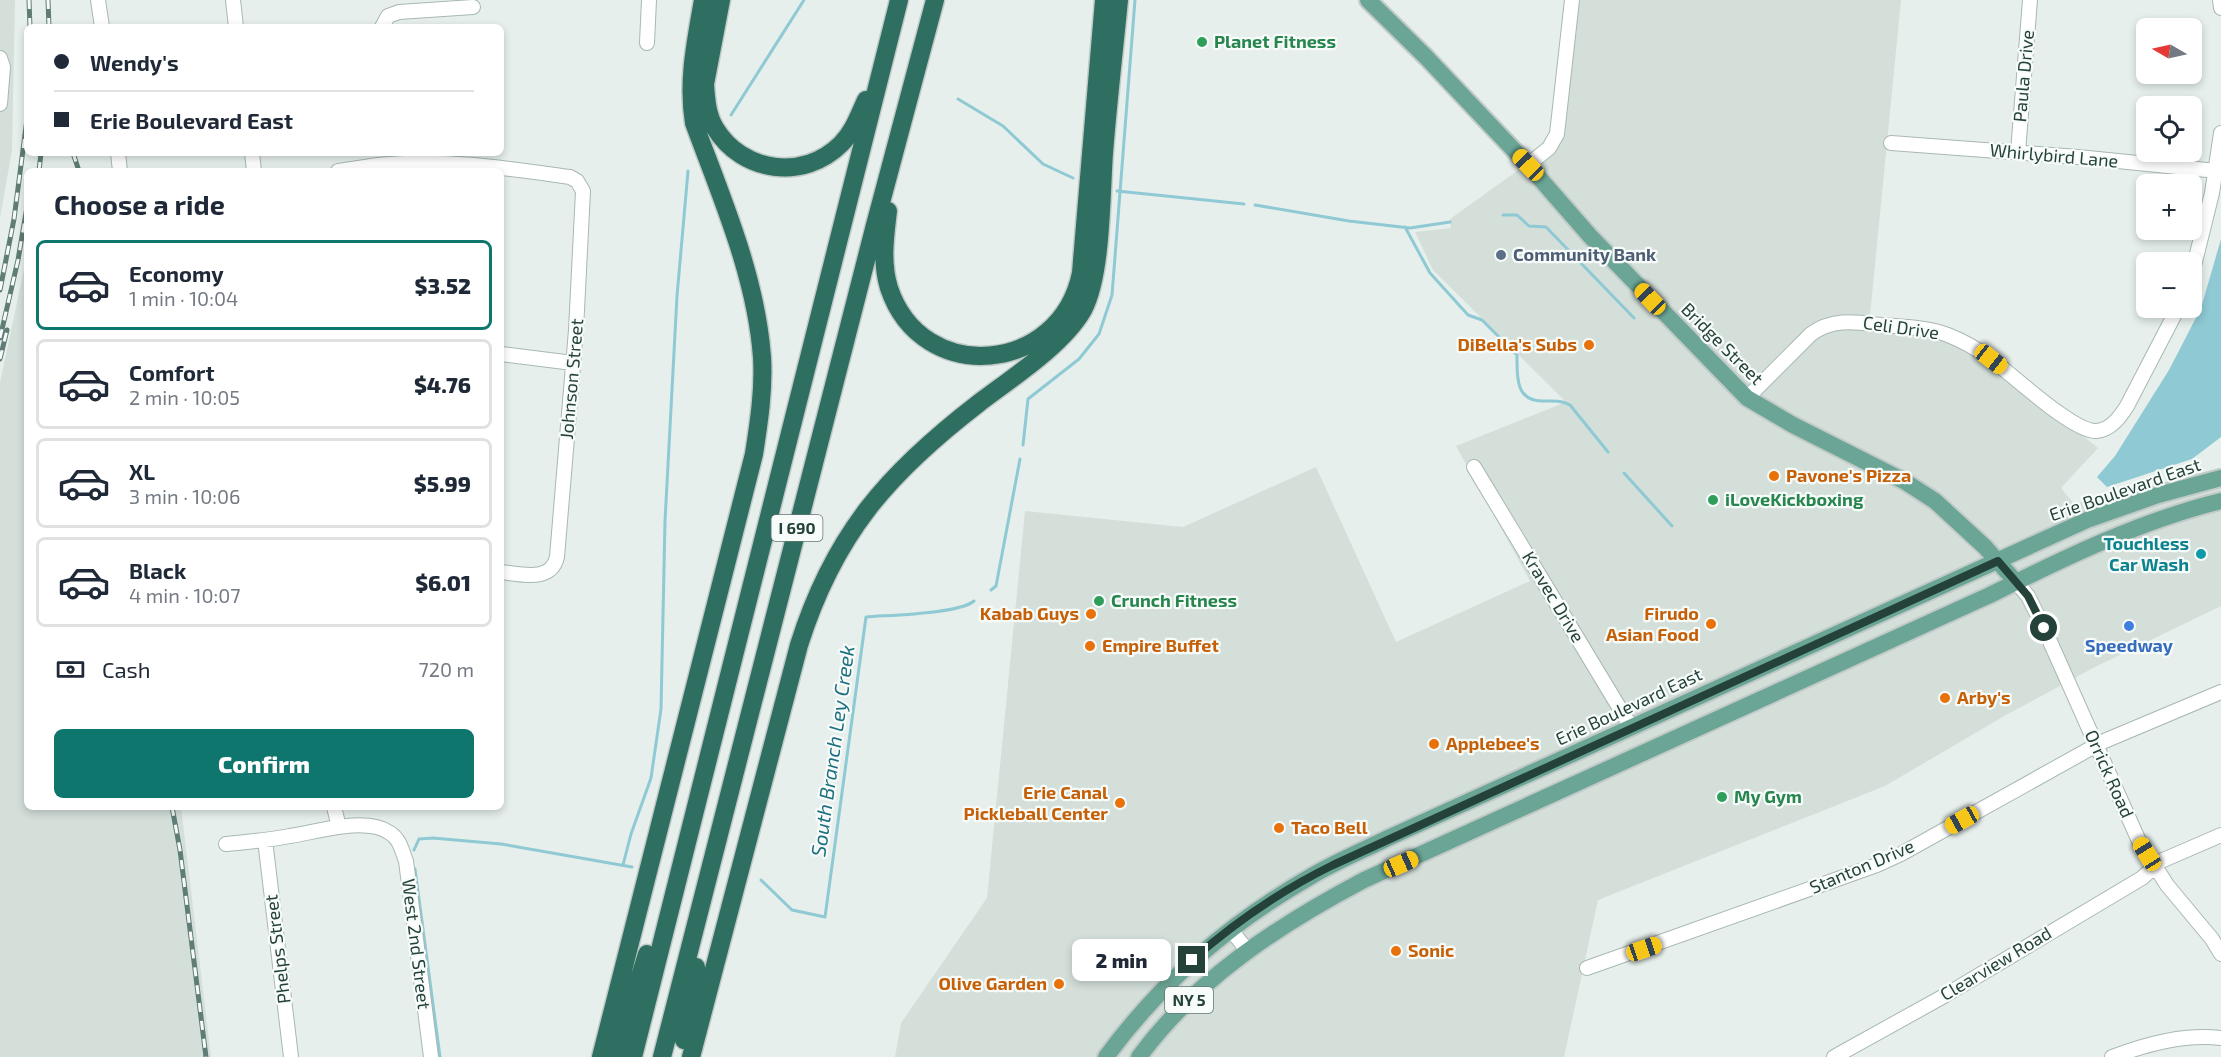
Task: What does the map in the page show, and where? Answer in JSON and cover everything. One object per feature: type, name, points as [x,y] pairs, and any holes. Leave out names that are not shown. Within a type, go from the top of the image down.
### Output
[{"type":"highway","points":[[601,1057],[759,426],[762,358],[754,306],[741,251],[694,123],[691,103],[690,83],[703,0]]},
{"type":"highway","points":[[721,0],[705,84],[707,109],[714,127],[726,142],[738,153],[756,163],[791,168],[820,159],[841,144],[853,129],[884,60]]},
{"type":"highway","name":"I 690","points":[[633,1057],[899,0]]},
{"type":"highway","name":"I 690","points":[[662,1057],[872,236],[936,0]]},
{"type":"highway","points":[[895,155],[884,261],[888,286],[894,301],[908,322],[930,341],[949,350],[969,355],[1004,354],[1021,349],[1043,336],[1057,324],[1073,301],[1081,273],[1107,2]]},
{"type":"highway","points":[[691,1057],[799,645],[809,612],[830,567],[859,520],[899,472],[930,442],[1063,336],[1084,308],[1091,288],[1096,259],[1106,129],[1107,2]]},
{"type":"highway","points":[[615,1057],[714,731]]},
{"type":"highway","points":[[682,1057],[709,874]]},
{"type":"main road","name":"Bridge Street","points":[[1368,0],[1422,53],[1528,165],[1590,236],[1747,398],[1793,425],[1910,485],[1935,501],[1961,524],[2016,582]]},
{"type":"main road","name":"Erie Boulevard East","points":[[1106,1057],[1146,1007],[1202,951],[1255,911],[1311,876],[1388,838],[2087,520],[2158,495],[2221,478]]},
{"type":"main road","name":"NY 5","points":[[1139,1057],[1154,1037],[1193,996],[1247,950],[1324,901],[1364,880],[2119,536],[2221,501]]},
{"type":"street","points":[[98,0],[102,24]]},
{"type":"street","points":[[233,0],[236,24]]},
{"type":"street","points":[[647,43],[650,0]]},
{"type":"street","points":[[1528,165],[1549,148],[1560,124],[1572,0]]},
{"type":"street","name":"Paula Drive","points":[[2018,152],[2030,0]]},
{"type":"street","points":[[2220,0],[2221,8]]},
{"type":"street","points":[[384,24],[388,16],[399,12],[473,7]]},
{"type":"street","points":[[0,58],[3,67],[0,104]]},
{"type":"street","points":[[2197,252],[2217,171],[2221,133]]},
{"type":"street","name":"Whirlybird Lane","points":[[1892,143],[2018,152],[2217,171]]},
{"type":"street","points":[[350,168],[389,158]]},
{"type":"street","name":"Johnson Street","points":[[389,158],[501,168]]},
{"type":"street","name":"Johnson Street","points":[[504,168],[570,177],[579,183],[583,191],[573,363],[557,557],[555,565],[548,572],[539,576],[504,572]]},
{"type":"street","name":"Celi Drive","points":[[1747,398],[1820,327],[1836,322],[1855,322],[1934,331],[1949,335],[1991,359],[2076,425],[2090,430],[2107,428],[2118,419],[2145,374],[2173,318]]},
{"type":"street","points":[[504,354],[573,363]]},
{"type":"street","name":"Kravec Drive","points":[[1474,467],[1631,727]]},
{"type":"street","name":"Orrick Road","points":[[2016,582],[2028,596],[2139,841],[2155,867],[2221,954]]},
{"type":"street","name":"Stanton Drive","points":[[1587,968],[1877,865],[1901,854],[2097,745],[2221,692]]},
{"type":"street","points":[[226,844],[265,840],[339,827],[335,810]]},
{"type":"street","name":"West 2nd Street","points":[[339,827],[370,827],[392,834],[400,844],[406,861],[431,1057]]},
{"type":"street","name":"Clearview Road","points":[[1834,1057],[1944,996],[2142,878],[2155,867],[2183,851],[2221,835]]},
{"type":"street","name":"Phelps Street","points":[[265,840],[291,1057]]},
{"type":"street","points":[[1231,930],[1247,950]]},
{"type":"street","points":[[2112,1057],[2167,1040],[2207,1036],[2221,1038]]},
{"type":"shaded area","points":[[0,0],[15,0],[12,150],[0,218]]},
{"type":"shaded area","points":[[1572,0],[1901,0],[1869,326],[1928,334],[1947,340],[1992,363],[2098,448],[2061,488],[2074,504],[2221,468],[2221,606],[2095,667],[2006,715],[1885,786],[1598,900],[1564,1057],[895,1057],[901,1023],[987,898],[1025,511],[1183,527],[1316,467],[1396,642],[1530,581],[1456,446],[1566,402],[1433,270],[1415,232],[1451,228],[1450,219],[1549,148]]},
{"type":"shaded area","points":[[24,269],[24,810],[181,810],[211,1057],[0,1057],[0,383]]},
{"type":"water","points":[[2221,239],[2221,437],[2192,459],[2107,487],[2097,477],[2115,456],[2169,370],[2196,318],[2202,318],[2202,305]]},
{"type":"waterway","points":[[731,115],[804,0]]},
{"type":"waterway","points":[[1023,445],[1028,399],[1079,359],[1099,334],[1112,295],[1135,0]]},
{"type":"waterway","points":[[958,99],[1003,126],[1043,164],[1073,178]]},
{"type":"waterway","points":[[623,865],[631,834],[651,778],[661,709],[665,521],[677,296],[688,171]]},
{"type":"waterway","points":[[1117,191],[1244,204]]},
{"type":"waterway","points":[[1255,205],[1349,221],[1410,228],[1450,222]]},
{"type":"waterway","points":[[1503,215],[1517,215],[1529,226],[1546,227],[1634,318]]},
{"type":"waterway","points":[[1405,227],[1430,273],[1468,315],[1482,320],[1517,355],[1519,386],[1522,392],[1533,400],[1570,405],[1608,452]]},
{"type":"waterway","points":[[991,590],[996,586],[1020,459]]},
{"type":"waterway","points":[[1624,473],[1672,526]]},
{"type":"waterway","name":"South Branch Ley Creek","points":[[761,880],[792,910],[825,917],[866,617],[954,609],[974,601]]},
{"type":"waterway","name":"South Branch Ley Creek","points":[[414,850],[419,839],[433,838],[501,844],[632,867]]},
{"type":"waterway","name":"South Branch Ley Creek","points":[[415,869],[440,1057]]},
{"type":"railway","points":[[29,0],[30,24]]},
{"type":"railway","points":[[48,0],[49,24]]},
{"type":"railway","points":[[0,290],[14,219],[24,142]]},
{"type":"railway","points":[[39,168],[41,156]]},
{"type":"railway","points":[[74,156],[78,168]]},
{"type":"railway","points":[[0,338],[24,225]]},
{"type":"railway","points":[[0,359],[7,330]]},
{"type":"railway","points":[[173,810],[180,850],[206,1057]]},
{"type":"place","name":"Planet Fitness","points":[[1202,42]]},
{"type":"place","name":"Community Bank","points":[[1501,255]]},
{"type":"place","name":"DiBella's Subs","points":[[1589,345]]},
{"type":"place","name":"Pavone's Pizza","points":[[1774,476]]},
{"type":"place","name":"iLoveKickboxing","points":[[1713,500]]},
{"type":"place","name":"Touchless Car Wash","points":[[2201,554]]},
{"type":"place","name":"Crunch Fitness","points":[[1099,601]]},
{"type":"place","name":"Kabab Guys","points":[[1091,614]]},
{"type":"place","name":"Firudo Asian Food","points":[[1711,624]]},
{"type":"place","name":"Speedway","points":[[2129,626]]},
{"type":"place","name":"Empire Buffet","points":[[1090,646]]},
{"type":"place","name":"Arby's","points":[[1945,698]]},
{"type":"place","name":"Applebee's","points":[[1434,744]]},
{"type":"place","name":"My Gym","points":[[1722,797]]},
{"type":"place","name":"Erie Canal Pickleball Center","points":[[1120,803]]},
{"type":"place","name":"Taco Bell","points":[[1279,828]]},
{"type":"place","name":"Sonic","points":[[1396,951]]},
{"type":"place","name":"Olive Garden","points":[[1059,984]]},
{"type":"route","points":[[1192,960],[1255,911],[1333,865],[1998,561],[2028,596],[2044,628]]}]
